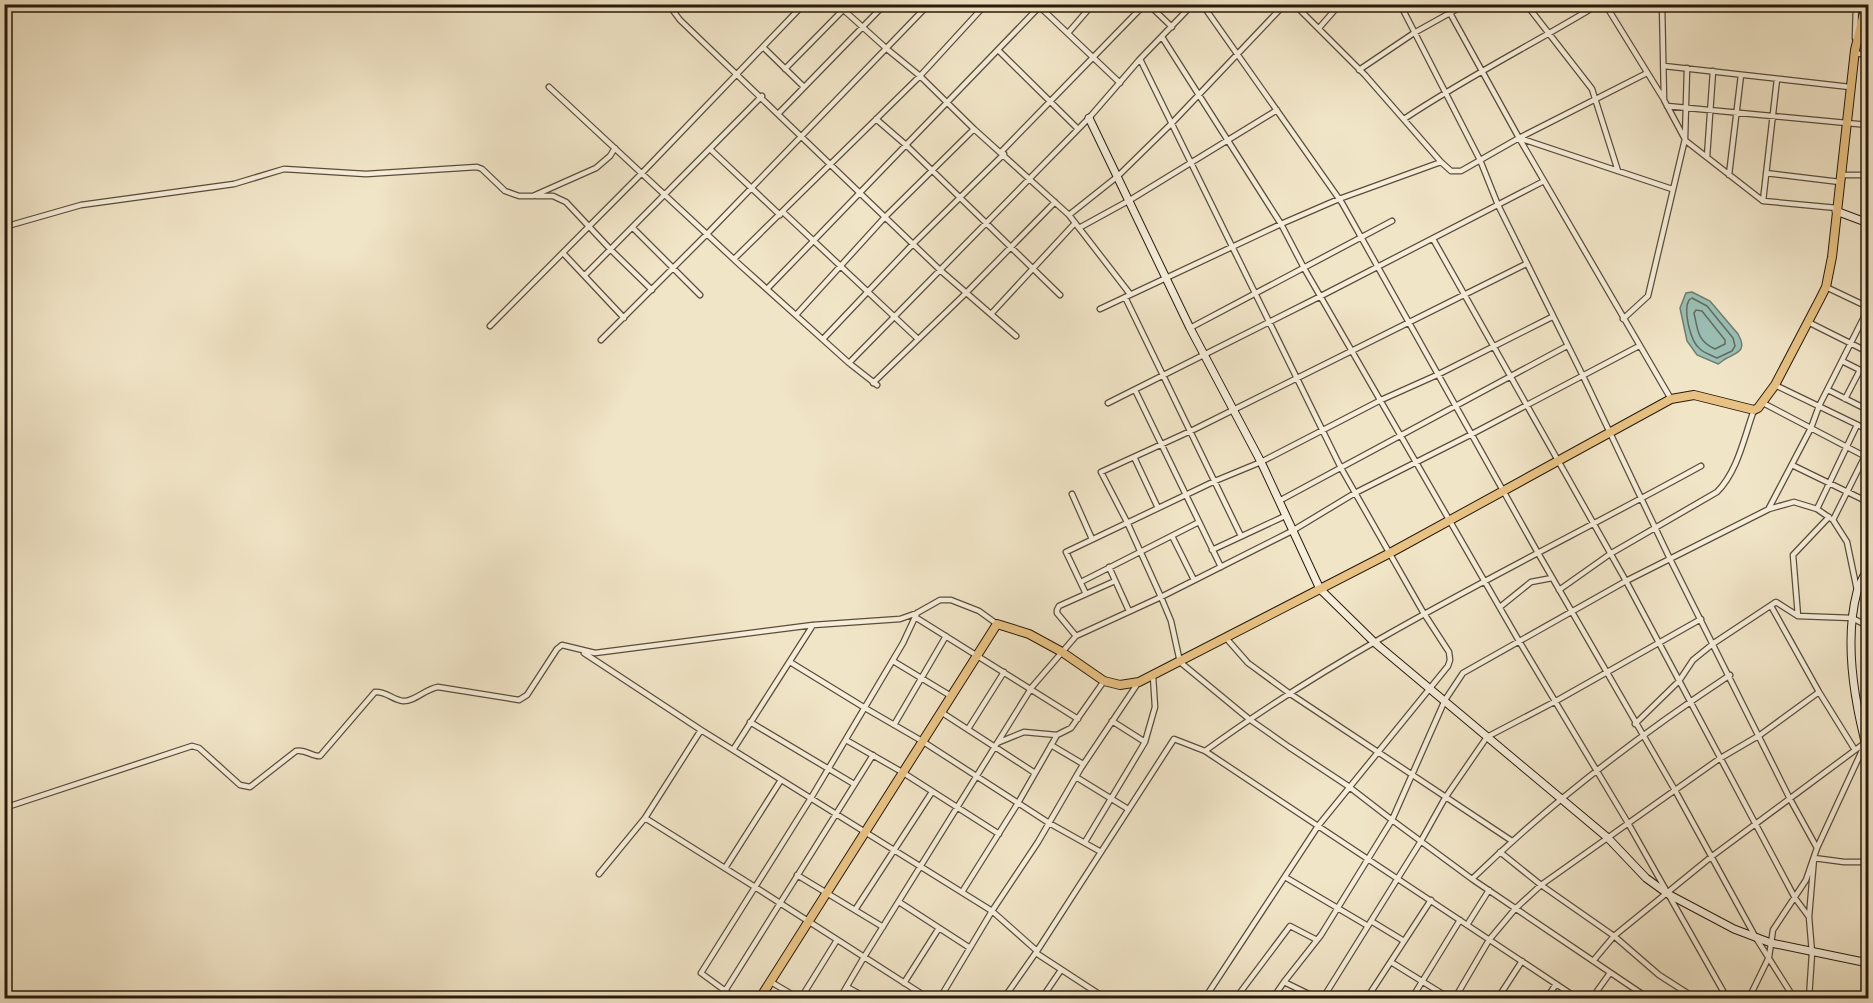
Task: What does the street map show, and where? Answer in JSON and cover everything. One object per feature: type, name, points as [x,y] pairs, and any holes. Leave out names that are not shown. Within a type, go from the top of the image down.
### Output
[{"type":"highway","points":[[760,999],[997,624],[1029,634],[1062,652],[1104,681],[1120,685],[1139,682],[1390,554],[1671,399],[1694,395],[1754,410],[1763,403],[1775,385],[1826,287],[1832,257],[1855,52],[1864,13],[1869,5]]},
{"type":"street","points":[[668,4],[680,20],[762,96],[860,194],[940,270],[1016,336]]},
{"type":"street","points":[[490,326],[739,74],[804,4]]},
{"type":"street","points":[[837,4],[948,101],[974,129],[1070,215],[1127,295],[1163,376],[1241,536]]},
{"type":"street","points":[[779,113],[885,4]]},
{"type":"street","points":[[601,340],[674,268],[929,4]]},
{"type":"street","points":[[734,259],[920,76],[986,4]]},
{"type":"street","points":[[1068,33],[1093,4]]},
{"type":"street","points":[[823,339],[1050,101],[1147,4],[1172,27]]},
{"type":"street","points":[[849,363],[1089,118],[1140,59],[1193,4]]},
{"type":"street","points":[[1202,4],[1339,199],[1605,673],[1676,792],[1756,938],[1794,999]]},
{"type":"street","points":[[1070,215],[1118,176],[1171,124],[1285,4]]},
{"type":"street","points":[[1294,4],[1359,70],[1451,171],[1461,171],[1519,138],[1647,73]]},
{"type":"street","points":[[1319,28],[1340,4]]},
{"type":"street","points":[[1400,4],[1480,160],[1526,264],[1583,376],[1670,559],[1790,799],[1817,848]]},
{"type":"street","points":[[1445,4],[1519,138],[1671,399]]},
{"type":"street","points":[[1359,70],[1414,33],[1466,4]]},
{"type":"street","points":[[1526,4],[1592,89],[1618,171]]},
{"type":"street","points":[[1404,119],[1444,92],[1549,35],[1599,4]]},
{"type":"street","points":[[1605,4],[1664,100],[1685,139],[1763,201],[1837,210],[1869,223]]},
{"type":"street","points":[[1662,4],[1664,100]]},
{"type":"street","points":[[1856,4],[1855,52],[1869,55]]},
{"type":"street","points":[[767,289],[1041,6],[1120,82]]},
{"type":"street","points":[[785,69],[843,10]]},
{"type":"street","points":[[1162,37],[1281,224],[1400,435],[1628,823],[1727,999]]},
{"type":"street","points":[[764,48],[804,87]]},
{"type":"street","points":[[998,50],[1078,129]]},
{"type":"street","points":[[1140,59],[1341,468],[1449,652],[1450,660],[1448,666],[1377,750],[1318,826],[1205,999]]},
{"type":"street","points":[[1664,66],[1850,87]]},
{"type":"street","points":[[1623,319],[1648,296],[1685,139],[1687,68]]},
{"type":"street","points":[[1707,157],[1713,71]]},
{"type":"street","points":[[1729,175],[1741,75]]},
{"type":"street","points":[[1763,201],[1777,79]]},
{"type":"street","points":[[549,87],[734,259],[875,384],[1055,202]]},
{"type":"street","points":[[585,275],[762,96]]},
{"type":"street","points":[[1667,106],[1869,125]]},
{"type":"street","points":[[1079,228],[1130,200],[1276,110]]},
{"type":"street","points":[[1089,118],[1190,328],[1261,462],[1320,589],[1374,642],[1608,838],[1646,878],[1668,894],[1756,938],[1869,963]]},
{"type":"street","points":[[876,119],[906,145],[1060,295]]},
{"type":"street","points":[[796,315],[885,217],[974,129]]},
{"type":"street","points":[[1519,138],[1672,189]]},
{"type":"street","points":[[533,196],[596,168],[610,156],[615,148]]},
{"type":"street","points":[[710,149],[814,241],[918,339]]},
{"type":"street","points":[[1101,309],[1281,224],[1339,199],[1441,162]]},
{"type":"street","points":[[4,227],[81,205],[234,184],[284,169],[366,174],[477,167],[505,191],[519,196],[553,196],[562,200],[652,290]]},
{"type":"street","points":[[1766,173],[1840,178],[1869,175]]},
{"type":"street","points":[[1108,403],[1544,181]]},
{"type":"street","points":[[1190,328],[1392,221]]},
{"type":"street","points":[[991,314],[1075,222]]},
{"type":"street","points":[[633,228],[700,295]]},
{"type":"street","points":[[1433,239],[1626,581],[1795,898],[1809,917]]},
{"type":"street","points":[[563,253],[624,318]]},
{"type":"street","points":[[1526,264],[1233,410],[1101,472],[1127,522],[1161,597],[1170,621],[1180,662],[1249,719],[1348,786],[1472,879],[1648,999]]},
{"type":"street","points":[[1769,509],[1869,308],[1826,287]]},
{"type":"street","points":[[1086,594],[1066,552],[1214,481],[1261,462],[1381,400],[1437,375],[1552,317]]},
{"type":"street","points":[[1808,322],[1869,352]]},
{"type":"street","points":[[1279,501],[1567,346]]},
{"type":"street","points":[[840,999],[1032,689],[1076,636],[1161,597],[1292,531],[1355,493],[1639,346]]},
{"type":"street","points":[[1842,362],[1869,374]]},
{"type":"street","points":[[1845,399],[1860,370]]},
{"type":"street","points":[[1775,385],[1869,430]]},
{"type":"street","points":[[1135,390],[1221,567]]},
{"type":"street","points":[[1827,390],[1866,409],[1869,399]]},
{"type":"street","points":[[1763,403],[1867,457],[1831,519],[1793,555],[1798,616]]},
{"type":"street","points":[[1559,590],[1610,554],[1717,492],[1727,482],[1754,410]]},
{"type":"street","points":[[1817,508],[1857,425]]},
{"type":"street","points":[[1134,457],[1158,507]]},
{"type":"street","points":[[1792,465],[1869,502]]},
{"type":"street","points":[[1205,751],[1289,693],[1424,612],[1701,466]]},
{"type":"street","points":[[1072,494],[1092,539]]},
{"type":"street","points":[[1273,999],[1317,940],[1392,820],[1445,700],[1463,673],[1626,581],[1769,509],[1794,502],[1817,508],[1831,519],[1847,542],[1857,590]]},
{"type":"street","points":[[1212,550],[1285,516]]},
{"type":"street","points":[[1081,582],[1199,522]]},
{"type":"street","points":[[1172,536],[1194,580]]},
{"type":"street","points":[[1109,567],[1130,611]]},
{"type":"street","points":[[1869,567],[1857,590],[1852,618],[1852,672],[1869,753]]},
{"type":"street","points":[[1500,606],[1531,582],[1552,578]]},
{"type":"street","points":[[1076,636],[1057,613],[1059,606],[1115,581]]},
{"type":"street","points":[[580,651],[595,653],[813,625],[900,619],[916,615],[940,600],[951,600],[979,611],[997,624]]},
{"type":"street","points":[[1635,724],[1679,681],[1693,660],[1714,643],[1776,602],[1798,616],[1852,618],[1869,626]]},
{"type":"street","points":[[1771,606],[1819,692],[1855,750]]},
{"type":"street","points":[[916,615],[1078,719]]},
{"type":"street","points":[[735,999],[701,973],[829,769],[893,661],[916,615]]},
{"type":"street","points":[[1323,999],[1398,879],[1445,798],[1487,737],[1701,619]]},
{"type":"street","points":[[733,750],[813,625]]},
{"type":"street","points":[[894,724],[946,636]]},
{"type":"street","points":[[1227,638],[1248,663],[1289,693],[1512,841]]},
{"type":"street","points":[[4,808],[192,746],[199,748],[240,785],[250,787],[296,751],[306,751],[320,756],[375,692],[381,692],[403,701],[438,687],[519,700],[526,695],[560,646],[566,645],[580,651],[701,730],[992,911],[1036,952],[1105,999]]},
{"type":"street","points":[[893,661],[951,696]]},
{"type":"street","points":[[790,662],[922,741],[1049,823],[1101,852]]},
{"type":"street","points":[[968,729],[1004,672]]},
{"type":"street","points":[[1472,879],[1512,841],[1596,769],[1730,675]]},
{"type":"street","points":[[1085,842],[1144,742],[1155,707],[1153,676]]},
{"type":"street","points":[[996,745],[1024,732],[1056,735],[1071,728],[1104,681]]},
{"type":"street","points":[[940,999],[1083,764],[1139,682]]},
{"type":"street","points":[[1455,999],[1489,940],[1515,909],[1541,885],[1676,792],[1719,759],[1760,735],[1819,692]]},
{"type":"street","points":[[941,712],[996,745],[1035,773]]},
{"type":"street","points":[[1112,721],[1144,742]]},
{"type":"street","points":[[750,722],[855,784]]},
{"type":"street","points":[[599,874],[645,819],[701,730]]},
{"type":"street","points":[[962,892],[1018,803],[1056,735]]},
{"type":"street","points":[[1004,999],[1174,739],[1205,751],[1577,999]]},
{"type":"street","points":[[846,740],[902,772],[999,834]]},
{"type":"street","points":[[1593,961],[1614,936],[1711,857],[1866,742]]},
{"type":"street","points":[[1749,999],[1769,957],[1773,930],[1806,880],[1817,848],[1866,742]]},
{"type":"street","points":[[1051,745],[1083,764]]},
{"type":"street","points":[[725,991],[873,755]]},
{"type":"street","points":[[1076,777],[1128,809]]},
{"type":"street","points":[[725,868],[781,780]]},
{"type":"street","points":[[855,910],[932,792]]},
{"type":"street","points":[[645,819],[928,999]]},
{"type":"street","points":[[1500,852],[1541,885],[1614,936],[1659,975],[1695,999]]},
{"type":"street","points":[[1814,858],[1844,862],[1869,862]]},
{"type":"street","points":[[1809,999],[1812,952],[1809,917],[1814,858]]},
{"type":"street","points":[[797,875],[883,927]]},
{"type":"street","points":[[1285,877],[1368,926]]},
{"type":"street","points":[[1467,925],[1489,890]]},
{"type":"street","points":[[1367,999],[1431,900]]},
{"type":"street","points":[[899,902],[970,948]]},
{"type":"street","points":[[1412,999],[1460,920]]},
{"type":"street","points":[[1371,921],[1404,941]]},
{"type":"street","points":[[1236,999],[1290,926],[1317,940]]},
{"type":"street","points":[[904,983],[939,928]]},
{"type":"street","points":[[771,982],[799,999],[837,940]]},
{"type":"street","points":[[1498,999],[1521,961]]},
{"type":"street","points":[[1391,962],[1449,999]]},
{"type":"street","points":[[1042,999],[1061,970]]},
{"type":"street","points":[[1592,999],[1610,973]]},
{"type":"street","points":[[1284,982],[1317,999]]},
{"type":"street","points":[[1547,999],[1556,984]]},
{"type":"street","points":[[847,987],[867,999]]},
{"type":"water","points":[[1692,292],[1710,301],[1741,339],[1740,350],[1718,364],[1697,355],[1687,341],[1680,308],[1686,293]]}]
